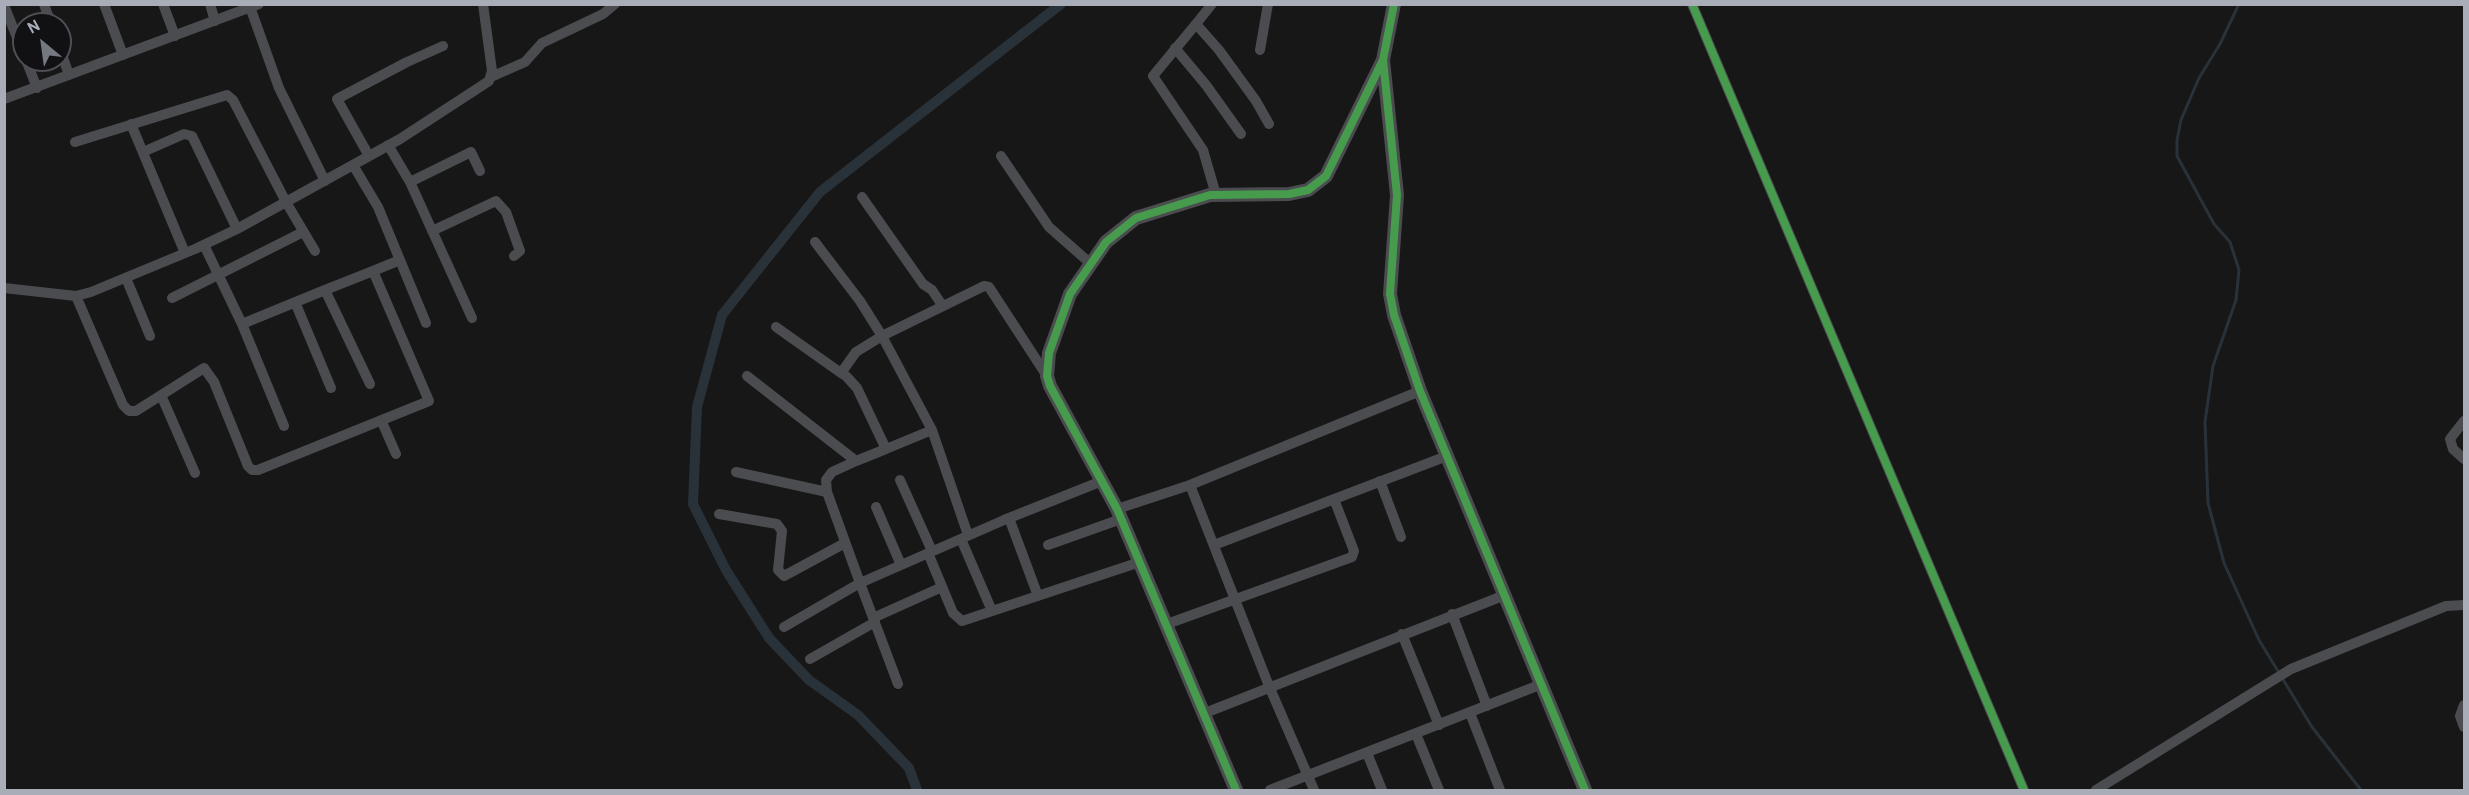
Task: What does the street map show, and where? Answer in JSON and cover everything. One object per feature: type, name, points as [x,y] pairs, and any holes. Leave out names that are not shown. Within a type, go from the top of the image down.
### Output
[{"type":"street","points":[[104,4],[123,55]]},
{"type":"street","points":[[163,4],[175,36]]},
{"type":"street","points":[[210,4],[215,21]]},
{"type":"street","points":[[483,4],[491,77]]},
{"type":"street","points":[[4,288],[76,296],[204,245],[388,145],[484,86],[491,77],[525,62],[542,43],[603,14],[615,4]]},
{"type":"street","points":[[1212,4],[1153,76],[1203,150],[1216,195]]},
{"type":"street","points":[[1260,50],[1268,4]]},
{"type":"street","points":[[1047,376],[1049,353],[1070,294],[1106,242],[1136,218],[1216,195],[1289,194],[1308,190],[1326,176],[1383,60],[1394,4]]},
{"type":"street","points":[[1692,4],[2024,790]]},
{"type":"street","points":[[4,5],[12,25]]},
{"type":"street","points":[[4,99],[252,6],[279,88],[325,181]]},
{"type":"street","points":[[1196,24],[1219,50],[1256,101],[1269,124]]},
{"type":"street","points":[[369,156],[337,99],[443,46]]},
{"type":"street","points":[[1175,48],[1206,85],[1241,134]]},
{"type":"street","points":[[1383,60],[1397,195],[1390,294],[1397,325],[1420,391],[1585,790]]},
{"type":"street","points":[[31,72],[37,88]]},
{"type":"street","points":[[75,142],[227,95],[233,100],[286,202],[315,251]]},
{"type":"street","points":[[131,124],[185,253]]},
{"type":"street","points":[[143,153],[184,134],[192,136],[237,229]]},
{"type":"street","points":[[388,145],[410,182],[472,318]]},
{"type":"street","points":[[410,182],[471,152],[480,171]]},
{"type":"street","points":[[1001,156],[1049,227],[1091,264]]},
{"type":"street","points":[[353,165],[378,207],[426,323]]},
{"type":"street","points":[[862,197],[923,284],[932,290],[942,305]]},
{"type":"street","points":[[432,231],[496,201],[507,212],[520,251],[514,256]]},
{"type":"street","points":[[172,298],[303,232]]},
{"type":"street","points":[[815,242],[860,301],[882,336],[932,430],[965,537],[992,611]]},
{"type":"street","points":[[204,245],[242,324],[284,426]]},
{"type":"street","points":[[242,324],[400,260]]},
{"type":"street","points":[[76,296],[123,405],[129,411],[136,411],[204,368],[208,372],[252,470],[258,470],[382,422],[429,401],[373,271]]},
{"type":"street","points":[[126,278],[150,336]]},
{"type":"street","points":[[841,373],[856,352],[882,336],[942,305],[984,286],[989,287],[1047,376],[1119,514],[1236,790]]},
{"type":"street","points":[[325,290],[370,384]]},
{"type":"street","points":[[295,302],[331,388]]},
{"type":"street","points":[[776,327],[841,373],[857,388],[886,449]]},
{"type":"street","points":[[747,376],[856,461]]},
{"type":"street","points":[[1048,545],[1420,391]]},
{"type":"street","points":[[161,395],[195,472]]},
{"type":"street","points":[[2464,421],[2450,439],[2453,449],[2464,459]]},
{"type":"street","points":[[382,422],[396,454]]},
{"type":"street","points":[[898,684],[827,492],[826,480],[832,472],[932,430]]},
{"type":"street","points":[[1214,545],[1447,456]]},
{"type":"street","points":[[736,472],[827,492]]},
{"type":"street","points":[[900,480],[953,614],[958,620],[1140,562]]},
{"type":"street","points":[[784,627],[860,583],[1009,518],[1102,481]]},
{"type":"street","points":[[1380,481],[1401,537]]},
{"type":"street","points":[[1190,485],[1269,686],[1314,790]]},
{"type":"street","points":[[1167,624],[1352,557],[1354,550],[1334,499]]},
{"type":"street","points":[[876,507],[901,565]]},
{"type":"street","points":[[719,514],[777,524],[782,531],[778,570],[784,576],[845,543]]},
{"type":"street","points":[[1009,518],[1038,596]]},
{"type":"street","points":[[810,659],[874,620],[942,587]]},
{"type":"street","points":[[1205,713],[1505,595]]},
{"type":"street","points":[[2096,790],[2290,669],[2446,606],[2464,605]]},
{"type":"street","points":[[1452,614],[1487,706]]},
{"type":"street","points":[[1402,634],[1439,725]]},
{"type":"street","points":[[1270,790],[1542,684]]},
{"type":"street","points":[[2464,705],[2460,716],[2464,727]]},
{"type":"street","points":[[1470,713],[1500,790]]},
{"type":"street","points":[[1416,734],[1439,790]]},
{"type":"street","points":[[1368,753],[1382,790]]},
{"type":"waterway","points":[[917,790],[909,768],[858,715],[809,680],[769,638],[726,570],[693,504],[697,407],[722,315],[820,192],[1061,4]]},
{"type":"waterway","points":[[2239,4],[2220,44],[2199,78],[2181,120],[2177,140],[2177,156],[2214,224],[2230,242],[2239,270],[2236,300],[2213,366],[2205,422],[2208,503],[2224,563],[2259,640],[2312,727],[2361,790]]},
{"type":"cycle path","points":[[1394,4],[1383,60],[1397,195],[1390,294],[1394,315],[1420,391],[1585,790]]},
{"type":"cycle path","points":[[1692,4],[2024,790]]},
{"type":"cycle path","points":[[1236,790],[1117,509],[1050,386],[1047,376],[1049,353],[1070,294],[1106,242],[1136,218],[1210,195],[1289,194],[1308,190],[1326,176],[1383,60]]}]
